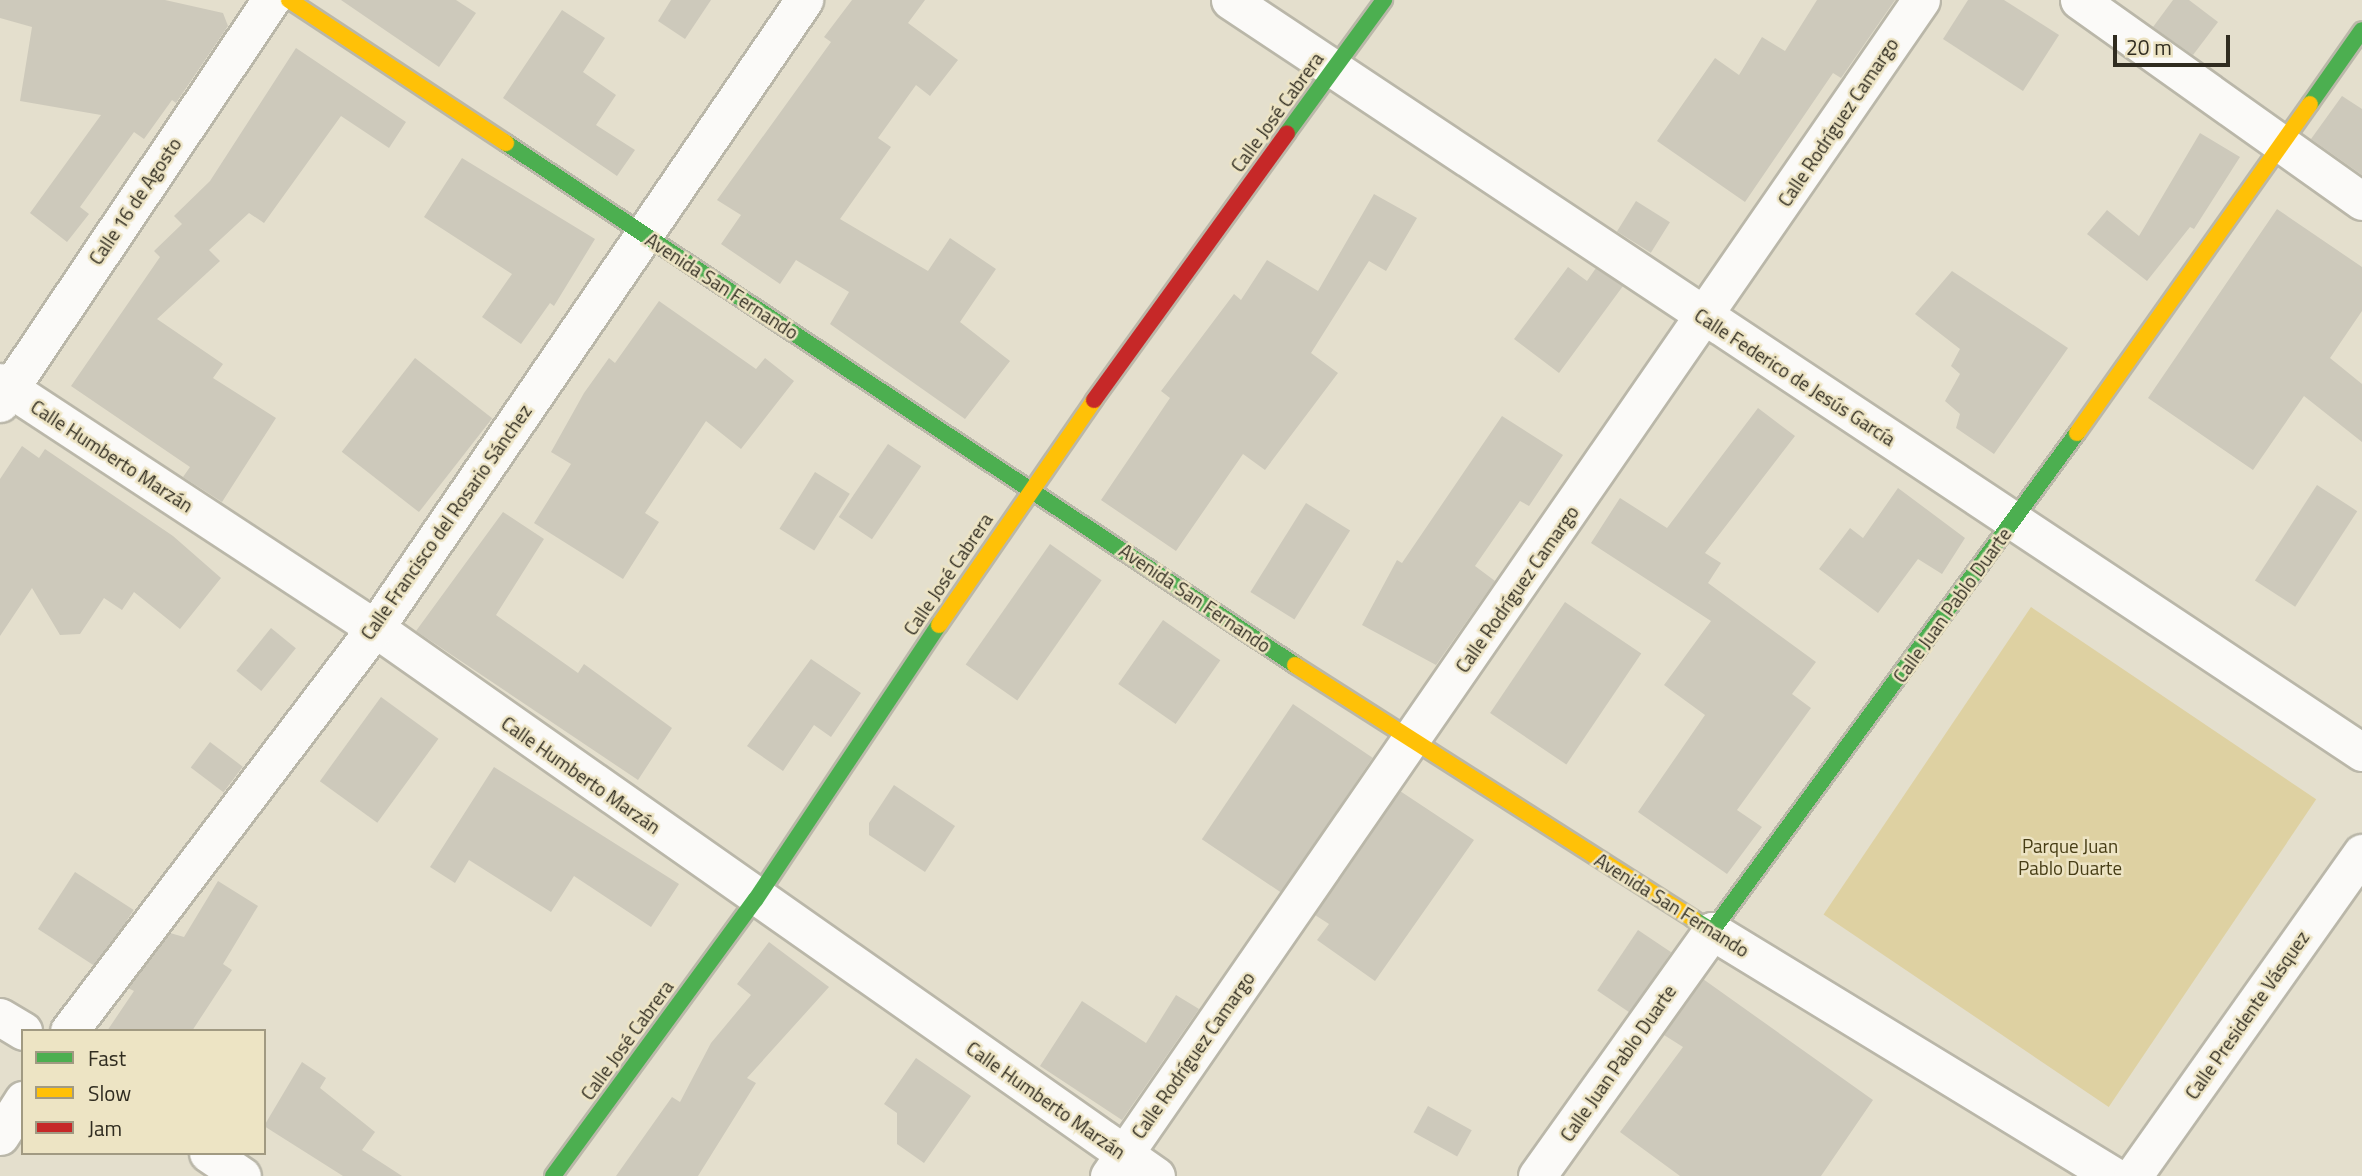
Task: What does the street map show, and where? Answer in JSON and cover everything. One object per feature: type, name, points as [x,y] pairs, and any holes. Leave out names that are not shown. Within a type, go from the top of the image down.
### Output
[{"type":"street","name":"Calle 16 de Agosto","points":[[3,391],[271,0]]},
{"type":"street","name":"Avenida San Fernando","points":[[289,0],[1412,742],[1712,931],[2114,1176]]},
{"type":"street","name":"Calle Francisco del Rosario Sánchez","points":[[71,1029],[375,628],[804,0]]},
{"type":"street","name":"Calle Federico de Jesús García","points":[[1230,0],[1336,67],[1704,317],[2362,752]]},
{"type":"street","name":"Calle José Cabrera","points":[[553,1176],[756,898],[1030,488],[1384,0]]},
{"type":"street","name":"Calle Rodríguez Camargo","points":[[1117,1165],[1412,742],[1921,0]]},
{"type":"street","points":[[2079,0],[2362,201]]},
{"type":"street","name":"Calle Juan Pablo Duarte","points":[[1537,1176],[1712,931],[2014,522],[2362,30]]},
{"type":"street","name":"Calle Humberto Marzán","points":[[3,391],[375,628],[756,898],[1117,1165],[1156,1176]]},
{"type":"street","name":"Calle Presidente Vásquez","points":[[2133,1176],[2362,853]]},
{"type":"street","points":[[0,1017],[21,1030]]},
{"type":"street","points":[[0,1136],[21,1103]]},
{"type":"street","points":[[211,1155],[242,1176]]},
{"type":"green space","name":"Parque Juan Pablo Duarte","points":[[2031,607],[2316,799],[2109,1107],[1824,915]]},
{"type":"building","points":[[0,0],[165,0],[223,13],[228,26],[176,103],[172,100],[144,139],[134,132],[80,207],[89,214],[67,242],[30,213],[101,115],[20,101],[32,27],[0,18]]},
{"type":"building","points":[[341,0],[456,0],[476,13],[439,67]]},
{"type":"building","points":[[671,0],[711,0],[685,39],[658,21]]},
{"type":"building","points":[[852,0],[925,0],[908,23],[958,60],[930,96],[916,85],[878,138],[891,147],[840,219],[928,271],[950,238],[996,269],[960,322],[1010,361],[965,419],[830,324],[849,292],[796,260],[780,284],[721,244],[741,215],[717,200],[831,42],[824,37]]},
{"type":"building","points":[[1817,0],[1895,0],[1841,78],[1833,73],[1745,202],[1657,141],[1715,58],[1739,75],[1762,37],[1785,51]]},
{"type":"building","points":[[1968,0],[2004,0],[2059,35],[2023,91],[1943,39]]},
{"type":"building","points":[[2173,0],[2189,0],[2218,22],[2193,55],[2153,27]]},
{"type":"building","points":[[562,10],[605,38],[583,72],[616,95],[596,125],[635,150],[617,176],[503,98]]},
{"type":"building","points":[[296,48],[406,122],[389,148],[341,116],[264,223],[249,213],[209,250],[220,261],[157,319],[223,364],[213,378],[276,418],[222,502],[183,477],[190,467],[71,386],[160,257],[154,251],[182,224],[174,216],[210,181]]},
{"type":"building","points":[[2342,96],[2362,109],[2362,175],[2311,139]]},
{"type":"building","points":[[2200,133],[2240,157],[2194,229],[2190,227],[2147,281],[2087,234],[2107,210],[2139,236]]},
{"type":"building","points":[[462,158],[595,239],[554,306],[550,303],[521,344],[482,317],[512,274],[424,217]]},
{"type":"building","points":[[1374,194],[1417,218],[1386,271],[1369,261],[1311,353],[1338,373],[1265,470],[1243,454],[1176,551],[1101,500],[1170,398],[1161,391],[1234,294],[1241,300],[1267,260],[1318,291]]},
{"type":"building","points":[[1636,201],[1670,222],[1651,253],[1617,232]]},
{"type":"building","points":[[2277,209],[2362,267],[2362,311],[2330,358],[2362,384],[2362,442],[2304,396],[2253,470],[2148,398]]},
{"type":"building","points":[[1568,267],[1587,281],[1596,268],[1623,286],[1559,373],[1514,339]]},
{"type":"building","points":[[1952,271],[2068,348],[1994,454],[1956,428],[1960,414],[1945,401],[1960,374],[1951,366],[1960,349],[1915,314]]},
{"type":"building","points":[[659,301],[756,369],[765,358],[794,381],[741,449],[706,421],[645,513],[659,522],[623,579],[534,523],[571,464],[551,452],[584,393],[609,358],[615,363]]},
{"type":"building","points":[[415,358],[492,418],[419,512],[342,452]]},
{"type":"building","points":[[1758,408],[1795,436],[1705,553],[1721,563],[1708,583],[1816,662],[1792,694],[1811,708],[1737,810],[1762,827],[1727,874],[1638,812],[1705,715],[1664,685],[1711,621],[1591,543],[1620,498],[1667,528]]},
{"type":"building","points":[[1502,416],[1563,455],[1529,506],[1520,501],[1475,566],[1495,581],[1436,665],[1362,625],[1397,560],[1402,563]]},
{"type":"building","points":[[888,444],[921,466],[872,539],[839,517]]},
{"type":"building","points":[[22,446],[39,458],[45,449],[173,536],[221,578],[180,629],[134,592],[122,610],[104,598],[80,634],[60,635],[32,588],[0,636],[0,479]]},
{"type":"building","points":[[815,472],[850,494],[814,551],[779,529]]},
{"type":"building","points":[[2317,485],[2357,511],[2295,607],[2255,581]]},
{"type":"building","points":[[1898,488],[1965,538],[1942,574],[1918,559],[1878,613],[1819,569],[1850,528],[1863,538]]},
{"type":"building","points":[[1306,503],[1350,531],[1294,620],[1250,592]]},
{"type":"building","points":[[503,512],[544,539],[496,615],[578,673],[584,664],[672,728],[638,780],[416,631]]},
{"type":"building","points":[[1050,544],[1102,580],[1017,701],[966,664]]},
{"type":"building","points":[[1565,602],[1641,653],[1566,765],[1490,713]]},
{"type":"building","points":[[1163,620],[1220,660],[1176,724],[1118,684]]},
{"type":"building","points":[[271,628],[296,648],[261,691],[236,671]]},
{"type":"building","points":[[811,659],[861,693],[831,737],[814,725],[783,771],[747,746]]},
{"type":"building","points":[[381,697],[438,739],[377,823],[320,781]]},
{"type":"building","points":[[1293,704],[1373,758],[1281,893],[1202,839]]},
{"type":"building","points":[[210,742],[243,767],[223,792],[191,768]]},
{"type":"building","points":[[494,767],[679,884],[651,927],[574,876],[551,912],[469,860],[455,883],[430,867]]},
{"type":"building","points":[[894,785],[955,826],[925,872],[869,835],[869,823]]},
{"type":"building","points":[[1400,791],[1474,840],[1375,981],[1317,940],[1329,924],[1315,915]]},
{"type":"building","points":[[75,872],[134,910],[97,967],[38,929]]},
{"type":"building","points":[[218,881],[258,906],[223,964],[232,970],[193,1029],[108,1029],[134,991],[128,988],[170,933],[184,937]]},
{"type":"building","points":[[1638,930],[1671,952],[1630,1013],[1597,991]]},
{"type":"building","points":[[769,942],[829,987],[747,1078],[756,1083],[698,1176],[616,1176],[672,1097],[680,1102],[711,1043],[751,995],[737,984]]},
{"type":"building","points":[[1703,979],[1873,1100],[1821,1176],[1680,1176],[1620,1132],[1683,1047],[1664,1035]]},
{"type":"building","points":[[1176,995],[1199,1009],[1122,1120],[1040,1066],[1082,1001],[1146,1043]]},
{"type":"building","points":[[916,1058],[971,1096],[924,1163],[897,1144],[897,1113],[884,1104]]},
{"type":"building","points":[[302,1062],[326,1078],[320,1088],[375,1132],[362,1150],[402,1176],[343,1176],[266,1127],[266,1123]]},
{"type":"building","points":[[1428,1106],[1472,1130],[1457,1156],[1413,1132]]},
{"type":"traffic: fast","points":[[1287,133],[1384,0]]},
{"type":"traffic: fast","points":[[2310,104],[2362,30]]},
{"type":"traffic: fast","points":[[506,143],[1295,665]]},
{"type":"traffic: fast","points":[[1693,919],[1712,931],[2077,433]]},
{"type":"traffic: fast","points":[[553,1176],[756,899],[939,625]]},
{"type":"traffic: slow","points":[[289,0],[506,143]]},
{"type":"traffic: slow","points":[[2077,433],[2310,104]]},
{"type":"traffic: slow","points":[[939,625],[1094,400]]},
{"type":"traffic: slow","points":[[1295,665],[1693,919]]},
{"type":"traffic: jam","points":[[1094,400],[1287,133]]}]
